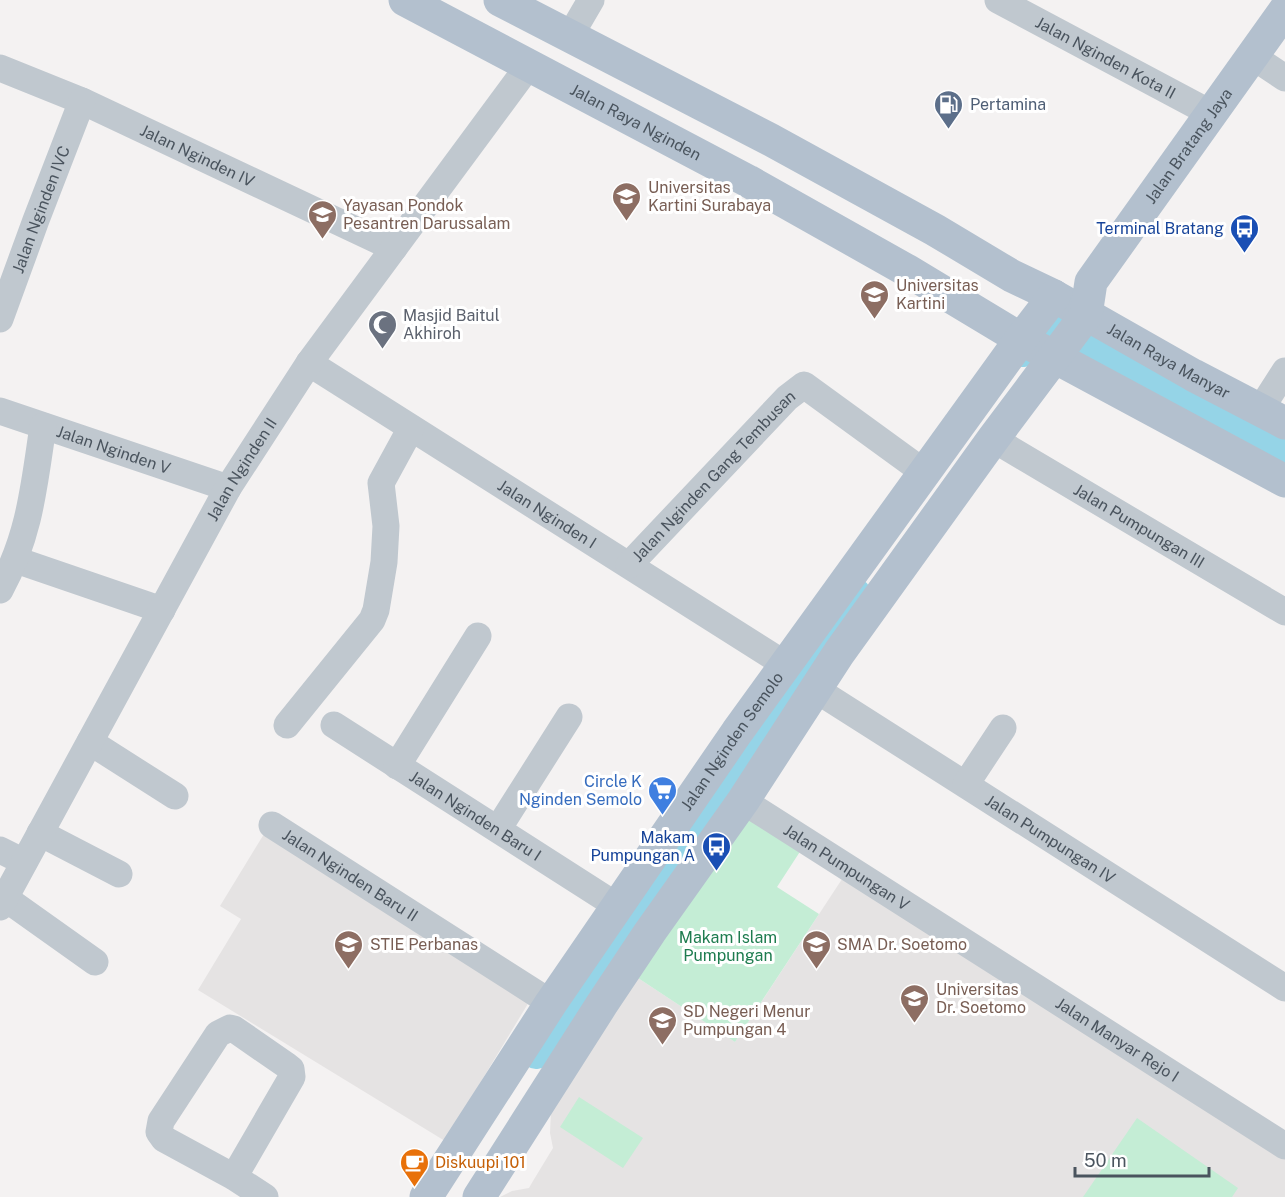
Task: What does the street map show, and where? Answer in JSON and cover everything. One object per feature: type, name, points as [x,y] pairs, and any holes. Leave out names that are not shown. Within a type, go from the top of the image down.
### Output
[{"type":"main road","name":"Jalan Raya Nginden","points":[[405,0],[748,181],[908,271],[1052,340]]},
{"type":"main road","points":[[500,0],[771,140],[935,230],[1012,276],[1054,296],[1091,282]]},
{"type":"main road","name":"Jalan Bratang Jaya","points":[[1052,340],[1285,10]]},
{"type":"main road","points":[[748,181],[771,140]]},
{"type":"main road","name":"Jalan Nginden Semolo","points":[[426,1197],[551,1003],[617,906],[754,744],[815,689],[993,439],[1052,340],[1054,296]]},
{"type":"main road","name":"Jalan Raya Manyar","points":[[1052,340],[1054,296]]},
{"type":"main road","name":"Jalan Nginden Semolo","points":[[479,1197],[638,950],[743,801],[754,744],[781,662],[925,473],[1052,340]]},
{"type":"main road","name":"Jalan Raya Manyar","points":[[1052,340],[1193,375],[1273,416]]},
{"type":"main road","name":"Jalan Raya Manyar","points":[[1052,340],[1285,481]]},
{"type":"street","points":[[570,36],[591,0]]},
{"type":"street","name":"Jalan Nginden Kota II","points":[[998,0],[1212,114]]},
{"type":"street","points":[[1252,56],[1285,78]]},
{"type":"street","name":"Jalan Nginden II","points":[[2,902],[228,488],[309,363],[530,64]]},
{"type":"street","name":"Jalan Nginden IV","points":[[0,68],[82,101],[394,248]]},
{"type":"street","name":"Jalan Nginden IVC","points":[[0,319],[82,101]]},
{"type":"street","name":"Jalan Nginden I","points":[[309,363],[781,662]]},
{"type":"street","points":[[1273,416],[1285,371]]},
{"type":"street","name":"Jalan Nginden Gang Tembusan","points":[[629,565],[787,398],[804,386],[925,473]]},
{"type":"street","name":"Jalan Nginden V","points":[[0,411],[228,488]]},
{"type":"street","points":[[0,590],[16,560],[31,506],[43,426]]},
{"type":"street","points":[[287,725],[372,620],[376,610],[384,562],[386,526],[381,483],[411,428]]},
{"type":"street","name":"Jalan Pumpungan III","points":[[993,439],[1285,612]]},
{"type":"street","points":[[16,560],[162,610]]},
{"type":"street","points":[[397,766],[478,636]]},
{"type":"street","name":"Jalan Pumpungan IV","points":[[815,689],[1285,988]]},
{"type":"street","points":[[498,829],[569,717]]},
{"type":"street","name":"Jalan Nginden Baru I","points":[[334,725],[617,906]]},
{"type":"street","points":[[966,784],[1003,728]]},
{"type":"street","points":[[90,742],[175,796]]},
{"type":"street","name":"Jalan Pumpungan V","points":[[743,801],[950,932]]},
{"type":"street","name":"Jalan Nginden Baru II","points":[[272,825],[551,1003]]},
{"type":"street","points":[[40,833],[119,874]]},
{"type":"street","points":[[0,850],[24,862]]},
{"type":"street","points":[[2,902],[95,962]]},
{"type":"street","name":"Jalan Manyar Rejo I","points":[[950,932],[1282,1136]]},
{"type":"street","points":[[234,1177],[292,1077],[291,1069],[286,1065],[230,1028],[218,1034],[161,1121],[159,1132],[164,1139],[234,1177],[265,1197]]},
{"type":"shaded area","name":"STIE Perbanas","points":[[264,834],[532,997],[445,1141],[198,990],[241,919],[220,906]]},
{"type":"shaded area","name":"Universitas Dr. Soetomo","points":[[846,873],[1285,1152],[1285,1197],[500,1197],[512,1191],[529,1188],[553,1148],[550,1133],[551,1111],[638,978],[735,1042]]},
{"type":"green space","name":"Makam Islam Pumpungan","points":[[748,810],[803,847],[777,887],[819,914],[735,1042],[638,978]]},
{"type":"green space","points":[[579,1097],[643,1138],[623,1168],[560,1127]]},
{"type":"green space","points":[[1137,1118],[1238,1188],[1232,1197],[1083,1197]]},
{"type":"waterway","points":[[1023,351],[1042,324],[1285,454]]},
{"type":"waterway","points":[[536,1053],[739,766],[855,594]]},
{"type":"place","name":"Pertamina","points":[[949,130]]},
{"type":"place","name":"Universitas Kartini Surabaya","points":[[627,222]]},
{"type":"place","name":"Yayasan Pondok Pesantren Darussalam","points":[[322,240]]},
{"type":"place","name":"Terminal Bratang","points":[[1245,254]]},
{"type":"place","name":"Universitas Kartini","points":[[875,320]]},
{"type":"place","name":"Masjid Baitul Akhiroh","points":[[382,350]]},
{"type":"place","name":"Circle K Nginden Semolo","points":[[663,816]]},
{"type":"place","name":"Makam Pumpungan A","points":[[716,872]]},
{"type":"place","name":"STIE Perbanas","points":[[349,970]]},
{"type":"place","name":"SMA Dr. Soetomo","points":[[816,970]]},
{"type":"place","name":"Universitas Dr. Soetomo","points":[[915,1024]]},
{"type":"place","name":"SD Negeri Menur Pumpungan 4","points":[[662,1046]]},
{"type":"place","name":"Diskuupi 101","points":[[414,1188]]}]
